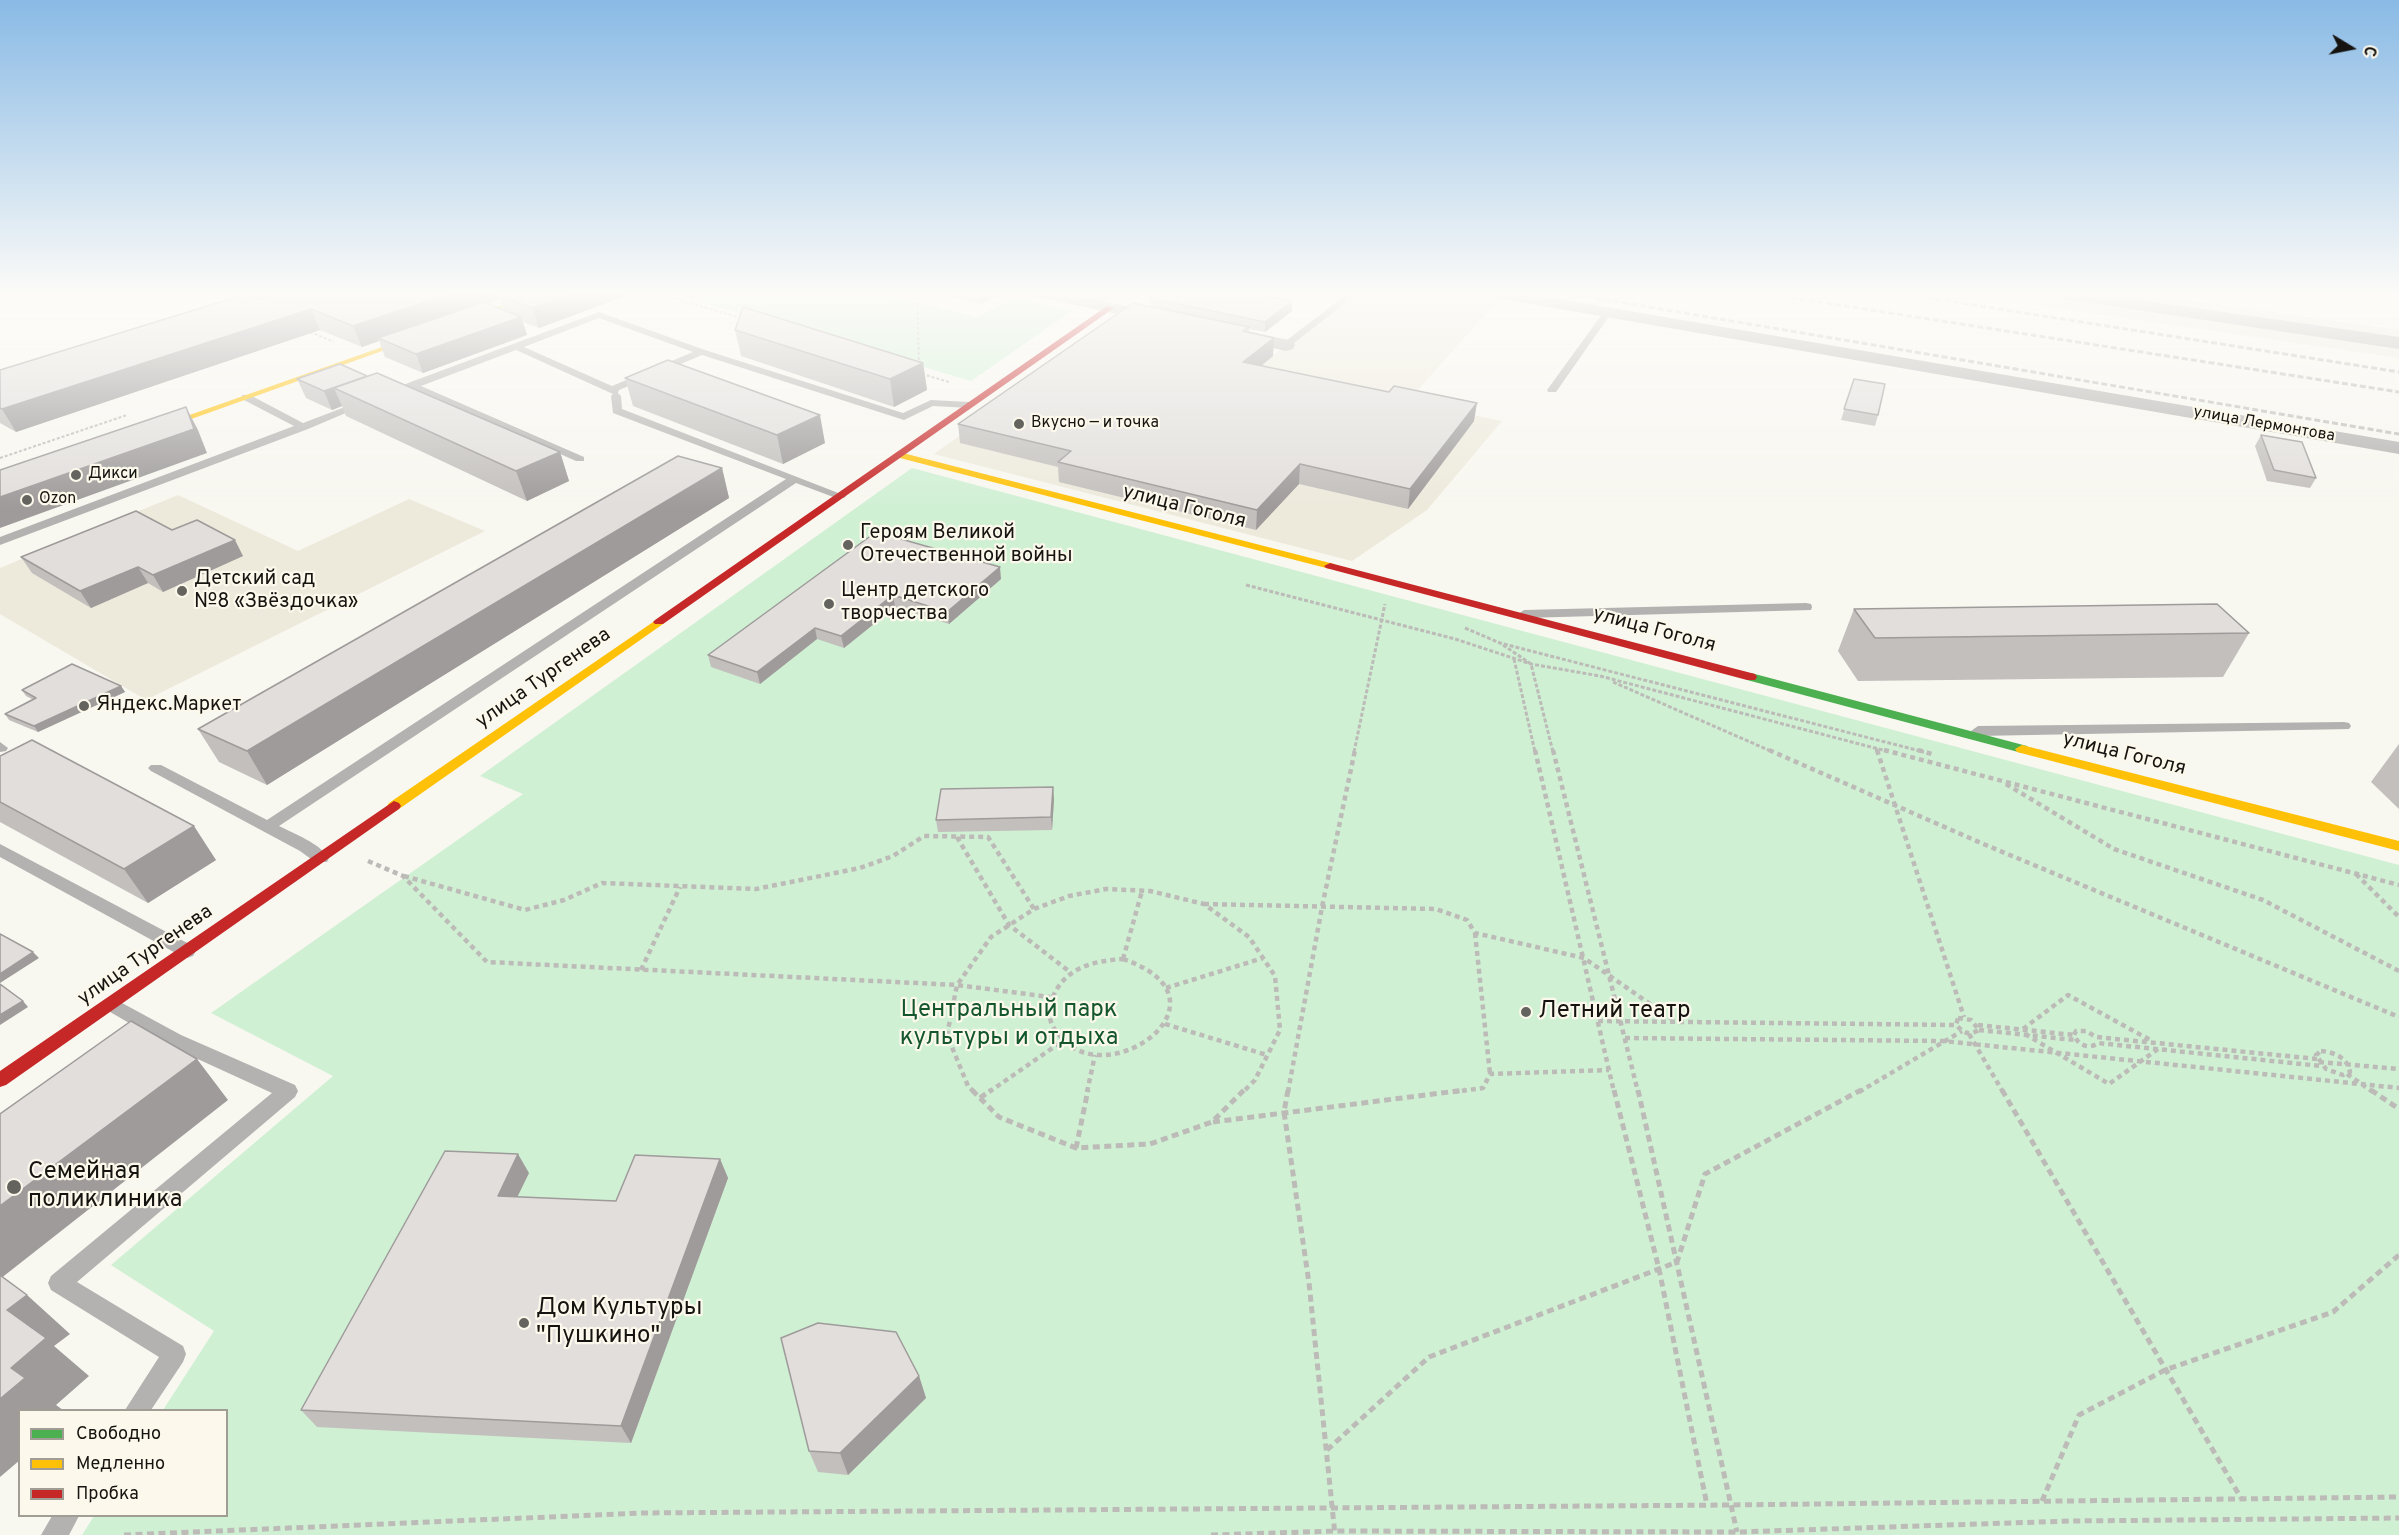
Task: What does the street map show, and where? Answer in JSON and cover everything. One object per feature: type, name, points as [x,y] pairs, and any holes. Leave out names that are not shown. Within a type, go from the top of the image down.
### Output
[{"type":"street","points":[[132,437],[340,364]]},
{"type":"street","name":"улица Тургенева","points":[[0,1080],[899,455],[970,405],[1022,364]]},
{"type":"street","name":"улица Лермонтова","points":[[1908,364],[2399,448]]},
{"type":"street","name":"улица Гоголя","points":[[899,455],[1518,614],[1954,731],[2399,846]]},
{"type":"lane","points":[[379,398],[470,364]]},
{"type":"lane","points":[[553,364],[615,392],[677,364]]},
{"type":"lane","points":[[738,364],[904,417],[931,403],[970,405]]},
{"type":"lane","points":[[1552,390],[1571,364]]},
{"type":"lane","points":[[412,386],[580,459]]},
{"type":"lane","points":[[615,392],[617,411],[840,496]]},
{"type":"lane","points":[[246,397],[303,427]]},
{"type":"lane","points":[[0,540],[369,402]]},
{"type":"lane","points":[[267,827],[794,479]]},
{"type":"lane","points":[[1518,614],[1806,607]]},
{"type":"lane","points":[[1954,731],[2344,726]]},
{"type":"lane","points":[[156,768],[306,847],[321,858]]},
{"type":"lane","points":[[0,850],[187,951]]},
{"type":"lane","points":[[110,1004],[174,1040],[288,1091],[59,1283],[175,1354],[138,1409]]},
{"type":"lane","points":[[54,1535],[66,1517]]},
{"type":"path","points":[[919,364],[919,373],[954,383]]},
{"type":"path","points":[[1246,585],[1455,639],[1531,664],[1600,676],[2399,885]]},
{"type":"path","points":[[1335,1533],[1309,1283],[1284,1112],[1322,908],[1387,595]]},
{"type":"path","points":[[1500,643],[1531,664],[1582,875],[1621,1021],[1737,1532]]},
{"type":"path","points":[[1513,658],[1609,1070],[1659,1269],[1707,1505]]},
{"type":"path","points":[[1600,676],[1894,805],[2399,1017]]},
{"type":"path","points":[[1875,748],[1964,1017],[1978,1027],[2075,1037],[2088,1047],[2098,1042],[2319,1062],[2332,1073],[2348,1074],[2399,1109]]},
{"type":"path","points":[[2000,780],[2114,849],[2263,900],[2399,971]]},
{"type":"path","points":[[364,860],[403,876],[525,910],[564,900],[602,883],[756,890],[860,868],[893,856],[924,836],[988,837],[1034,909]]},
{"type":"path","points":[[957,837],[1009,926],[1070,972]]},
{"type":"path","points":[[2355,873],[2398,915]]},
{"type":"path","points":[[403,876],[487,962],[957,985],[1050,997]]},
{"type":"path","points":[[641,970],[680,886]]},
{"type":"path","points":[[1106,889],[1142,890],[1204,904],[1322,908],[1436,909],[1467,920],[1475,933],[1490,1074],[1483,1088],[1212,1122],[1150,1144],[1076,1148],[999,1118],[968,1086],[947,1035],[957,985],[991,937],[1034,909],[1069,896],[1106,889]]},
{"type":"path","points":[[1123,959],[1142,890]]},
{"type":"path","points":[[1204,904],[1249,937],[1275,976],[1280,1030],[1254,1080],[1212,1122]]},
{"type":"path","points":[[1475,933],[1584,958],[1676,1022]]},
{"type":"path","points":[[1166,988],[1263,958]]},
{"type":"path","points":[[1123,959],[1143,965],[1161,978],[1172,1001],[1171,1014],[1159,1034],[1144,1046],[1120,1055],[1095,1055],[1076,1049],[1056,1034],[1047,1016],[1050,997],[1062,978],[1070,972],[1098,960],[1123,959]]},
{"type":"path","points":[[2024,1032],[2068,995],[2155,1043]]},
{"type":"path","points":[[1956,1025],[1956,1020],[1964,1017]]},
{"type":"path","points":[[1598,1021],[1956,1025],[1970,1034],[1976,1034],[1978,1027]]},
{"type":"path","points":[[1165,1024],[1267,1055]]},
{"type":"path","points":[[1677,1262],[1704,1174],[1826,1111],[1962,1030]]},
{"type":"path","points":[[2075,1037],[2076,1031],[2082,1030],[2096,1037],[2399,1069]]},
{"type":"path","points":[[2024,1032],[2109,1084],[2158,1049]]},
{"type":"path","points":[[1970,1034],[2241,1499]]},
{"type":"path","points":[[1625,1038],[1943,1041],[2399,1088]]},
{"type":"path","points":[[980,1098],[1064,1040]]},
{"type":"path","points":[[2319,1062],[2318,1053],[2326,1051],[2337,1054],[2349,1065],[2351,1069],[2348,1074]]},
{"type":"path","points":[[1076,1148],[1095,1055]]},
{"type":"path","points":[[1490,1074],[1609,1070]]},
{"type":"path","points":[[2042,1501],[2079,1414],[2165,1370],[2333,1312],[2399,1255]]},
{"type":"path","points":[[1327,1450],[1429,1357],[1677,1262]]},
{"type":"path","points":[[124,1535],[642,1513],[1730,1505],[2399,1497]]},
{"type":"path","points":[[1211,1535],[1737,1532],[2071,1521],[2399,1518]]},
{"type":"shaded area","points":[[1061,364],[1441,364],[1408,401],[1502,421],[1427,510],[1352,561],[934,454]]},
{"type":"shaded area","name":"Детский сад №8 «Звёздочка»","points":[[178,495],[298,551],[409,499],[485,531],[146,700],[0,614],[0,568]]},
{"type":"green space","points":[[912,364],[996,364],[971,381]]},
{"type":"green space","name":"Центральный парк культуры и отдыха","points":[[912,468],[2399,865],[2399,1535],[82,1535],[93,1517],[228,1517],[228,1409],[164,1409],[214,1331],[111,1265],[333,1076],[211,1013],[523,794],[480,776]]},
{"type":"building","points":[[21,364],[142,364],[2,409],[0,408],[0,370]]},
{"type":"building","points":[[340,364],[367,376],[324,391],[297,379]]},
{"type":"building","points":[[659,364],[678,364],[820,415],[777,435],[625,378]]},
{"type":"building","points":[[841,364],[922,364],[890,379]]},
{"type":"building","points":[[1045,364],[1251,364],[1389,392],[1394,386],[1477,403],[1410,489],[1300,464],[1257,510],[1058,462],[1071,451],[958,424]]},
{"type":"building","points":[[377,373],[560,452],[516,471],[334,388]]},
{"type":"building","points":[[1854,379],[1885,384],[1878,415],[1844,409]]},
{"type":"building","points":[[186,407],[194,429],[0,497],[0,470]]},
{"type":"building","points":[[2261,435],[2302,442],[2316,478],[2274,470]]},
{"type":"building","points":[[678,456],[722,468],[247,751],[198,729]]},
{"type":"building","points":[[136,511],[172,530],[197,520],[235,540],[153,575],[138,567],[80,591],[21,557]]},
{"type":"building","points":[[876,532],[1000,567],[947,612],[893,595],[841,636],[815,628],[757,672],[708,655]]},
{"type":"building","points":[[2217,604],[2249,633],[1875,638],[1854,609]]},
{"type":"building","points":[[72,664],[121,686],[34,726],[5,714],[36,698],[22,690]]},
{"type":"building","points":[[32,740],[194,826],[124,869],[0,802],[0,756]]},
{"type":"building","points":[[1053,787],[1051,817],[936,820],[941,789]]},
{"type":"building","points":[[0,934],[33,952],[0,974]]},
{"type":"building","points":[[0,984],[23,1001],[0,1015]]},
{"type":"building","points":[[131,1021],[197,1059],[0,1206],[0,1114]]},
{"type":"building","name":"Дом Культуры \"Пушкино\"","points":[[445,1151],[518,1154],[498,1196],[616,1201],[635,1155],[720,1159],[621,1426],[301,1410]]},
{"type":"building","points":[[0,1275],[27,1295],[7,1310],[46,1338],[11,1368],[25,1378],[0,1399]]},
{"type":"building","points":[[818,1323],[896,1332],[919,1376],[840,1453],[809,1451],[781,1338]]},
{"type":"railway","points":[[1983,364],[2399,434]]},
{"type":"railway","points":[[2216,364],[2399,392]]},
{"type":"railway","points":[[2346,364],[2399,372]]},
{"type":"traffic: fast","points":[[1751,677],[2022,749]]},
{"type":"traffic: slow","points":[[149,431],[340,364]]},
{"type":"traffic: slow","points":[[899,455],[1330,566]]},
{"type":"traffic: slow","points":[[394,806],[659,622]]},
{"type":"traffic: slow","points":[[2022,749],[2399,846]]},
{"type":"traffic: jam","points":[[659,622],[1030,364]]},
{"type":"traffic: jam","points":[[1330,566],[1751,677]]},
{"type":"traffic: jam","points":[[0,1080],[394,806]]},
{"type":"place","name":"Вкусно — и точка","points":[[1019,424]]},
{"type":"place","name":"Дикси","points":[[76,475]]},
{"type":"place","name":"Ozon","points":[[27,500]]},
{"type":"place","name":"Героям Великой Отечественной войны","points":[[848,545]]},
{"type":"place","name":"Детский сад №8 «Звёздочка»","points":[[182,591]]},
{"type":"place","name":"Центр детского творчества","points":[[829,604]]},
{"type":"place","name":"Яндекс.Маркет","points":[[84,706]]},
{"type":"place","name":"Летний театр","points":[[1526,1012]]},
{"type":"place","name":"Семейная поликлиника","points":[[14,1187]]},
{"type":"place","name":"Дом Культуры \"Пушкино\"","points":[[524,1323]]}]
